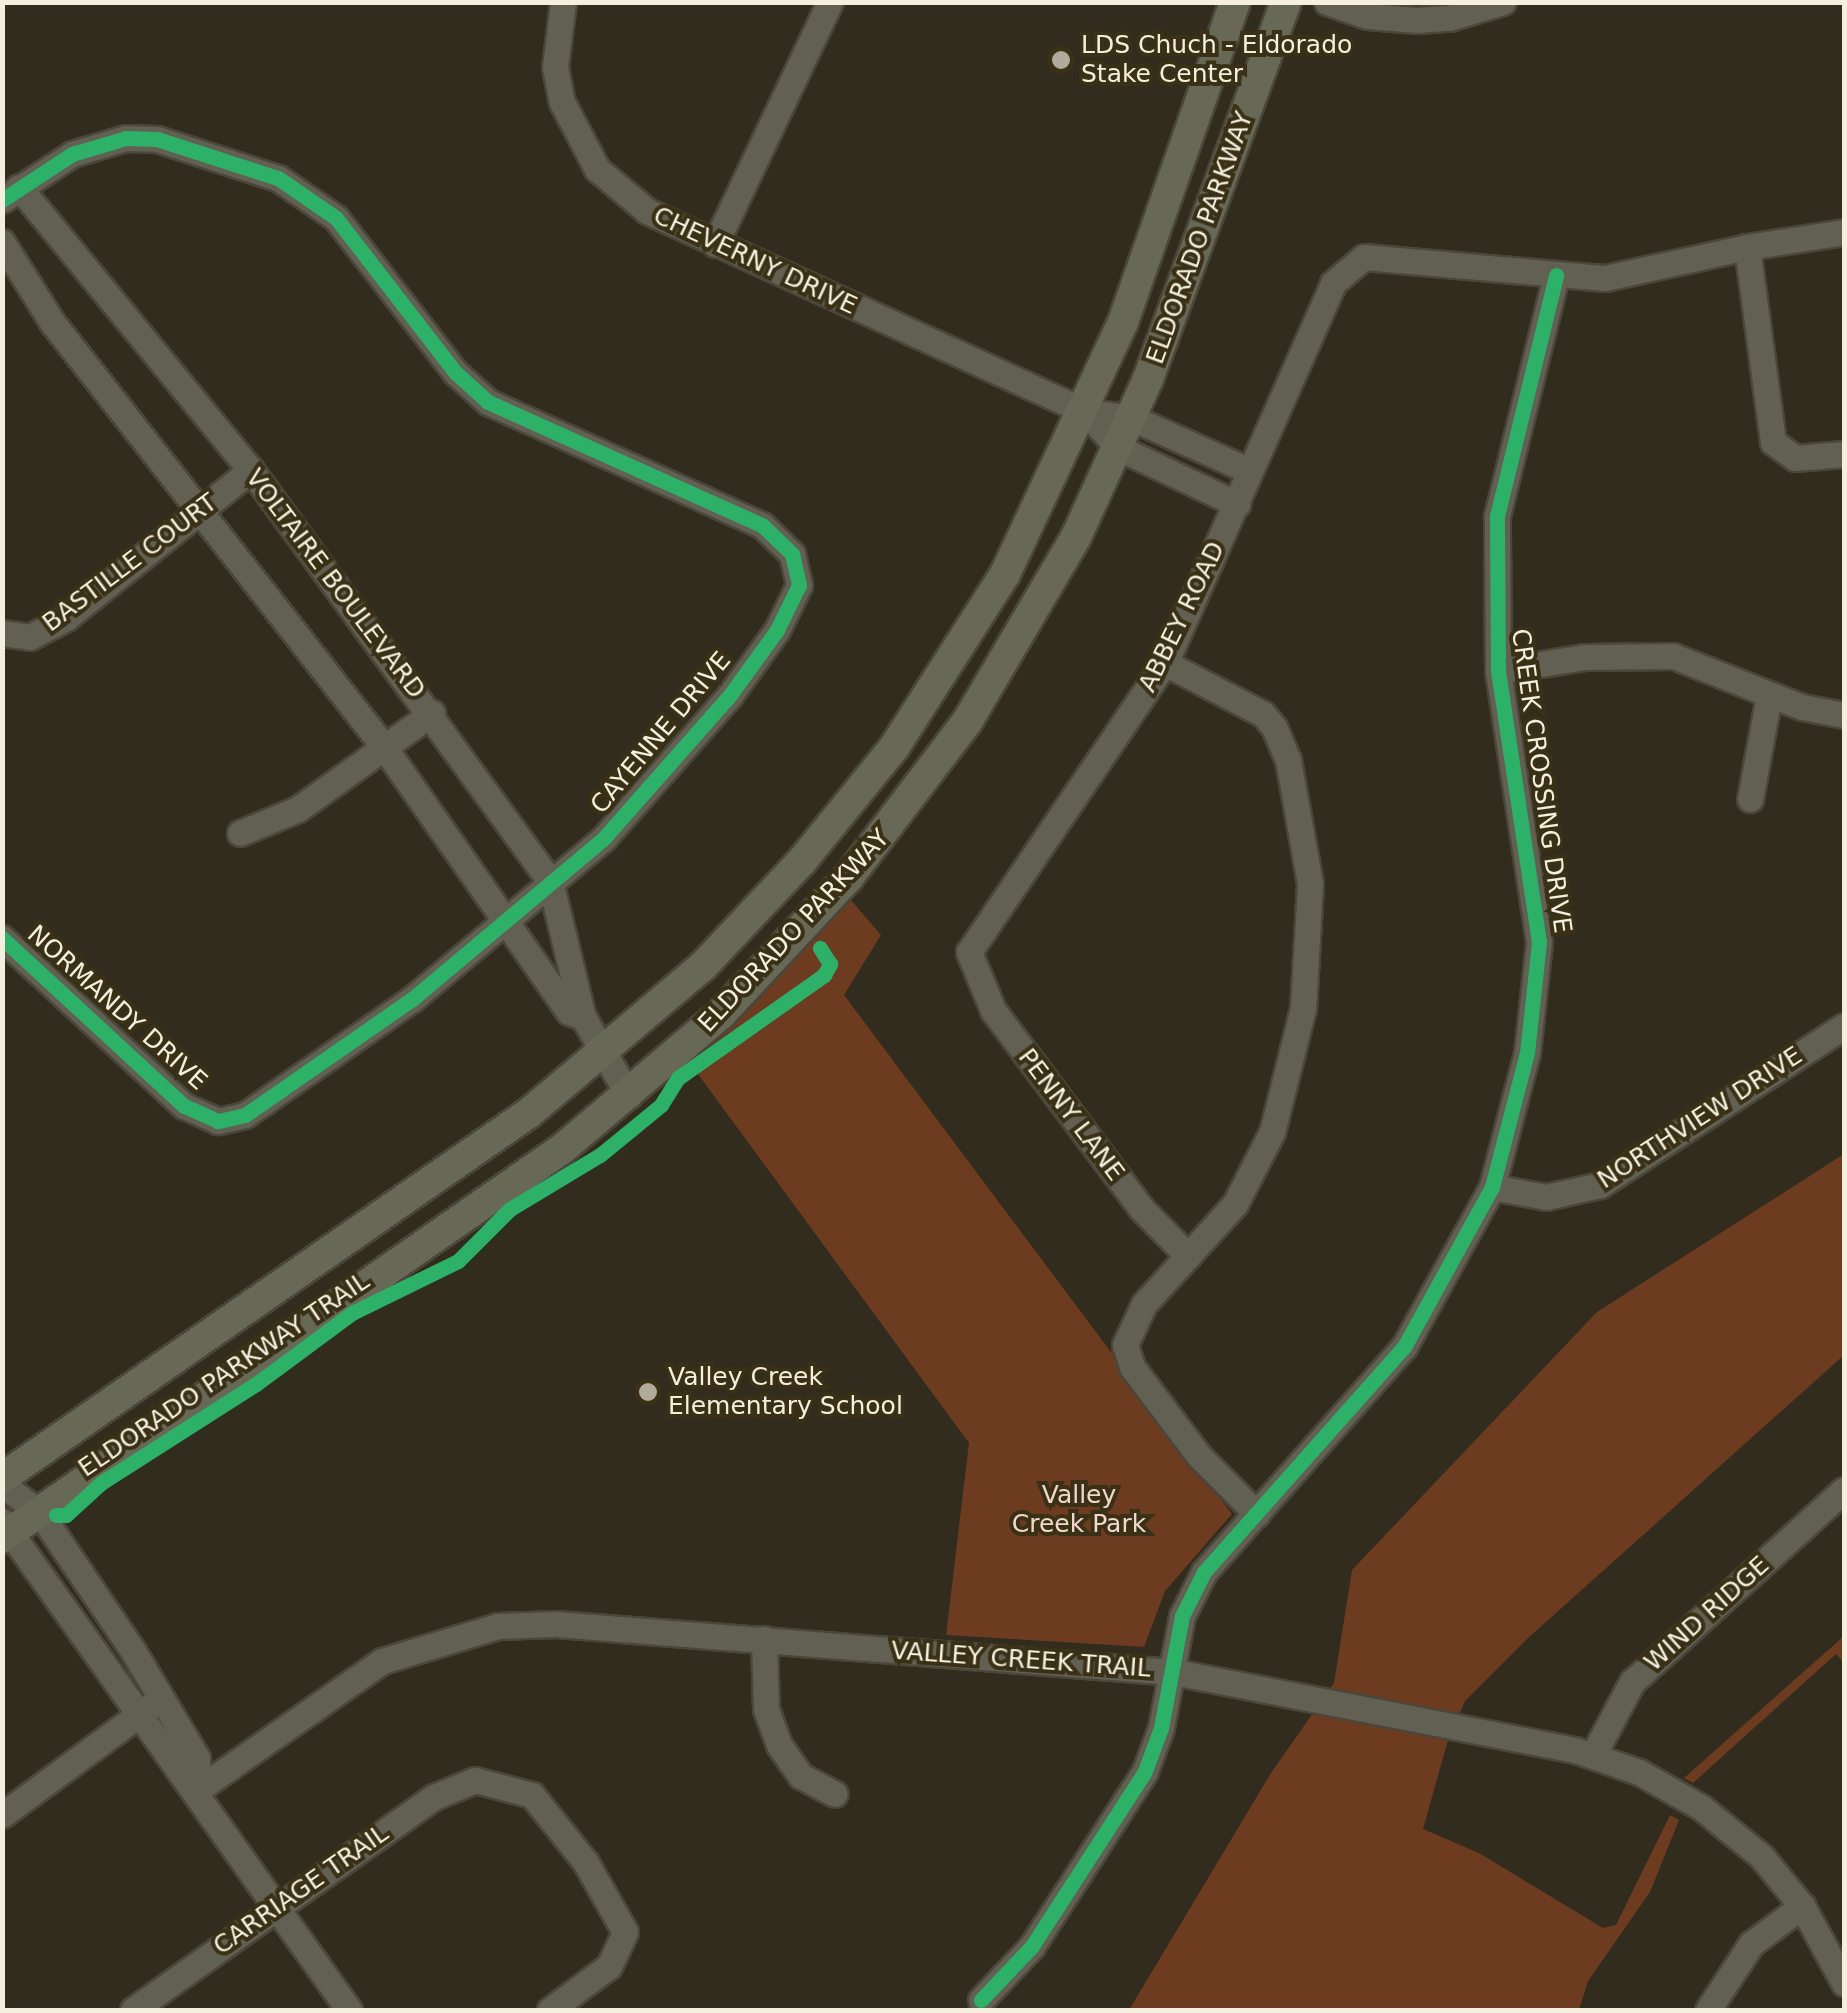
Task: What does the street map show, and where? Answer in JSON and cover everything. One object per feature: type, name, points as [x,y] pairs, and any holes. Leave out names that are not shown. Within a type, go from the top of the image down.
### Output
[{"type":"main road","name":"ELDORADO PARKWAY","points":[[2,1481],[464,1161],[601,1055],[752,916],[896,746],[1005,574],[1084,410],[1122,322],[1235,2]]},
{"type":"main road","name":"ELDORADO PARKWAY","points":[[6,1530],[40,1512],[511,1188],[629,1096],[759,975],[896,820],[1030,621],[1119,448],[1286,2]]},
{"type":"street","name":"CHEVERNY DRIVE","points":[[563,2],[554,67],[562,102],[597,169],[647,211],[1084,410],[1132,418],[1250,471]]},
{"type":"street","points":[[716,244],[830,2]]},
{"type":"street","points":[[1327,2],[1368,16],[1503,2]]},
{"type":"street","name":"CAYENNE DRIVE","points":[[11,194],[93,144],[140,137],[278,178],[336,218],[473,390],[508,414],[762,525],[792,554],[799,585],[777,630],[730,694],[604,838],[352,1040]]},
{"type":"street","name":"VOLTAIRE BOULEVARD","points":[[11,194],[250,470],[432,712],[550,881],[583,1017],[601,1055],[629,1096]]},
{"type":"street","points":[[1556,275],[1627,276],[1747,247],[1844,232]]},
{"type":"street","name":"VOLTAIRE BOULEVARD","points":[[2,242],[52,322],[202,508],[384,747],[569,1012],[583,1017]]},
{"type":"street","points":[[1747,247],[1773,442],[1795,458],[1844,454]]},
{"type":"street","name":"ABBEY ROAD","points":[[971,962],[976,939],[1165,663],[1333,283],[1364,257],[1556,275]]},
{"type":"street","name":"CREEK CROSSING DRIVE","points":[[982,2000],[1032,1946],[1134,1791],[1161,1728],[1190,1596],[1404,1347],[1492,1187],[1528,1052],[1539,942],[1498,672],[1497,516],[1556,275]]},
{"type":"street","name":"CHEVERNY DRIVE","points":[[1084,410],[1119,448],[1237,504]]},
{"type":"street","name":"BASTILLE COURT","points":[[2,633],[45,632],[250,470]]},
{"type":"street","points":[[1498,672],[1584,657],[1674,656],[1769,694],[1844,715]]},
{"type":"street","points":[[1165,663],[1252,707],[1274,726],[1288,760],[1312,919],[1303,1008],[1272,1132],[1235,1204],[1144,1304],[1125,1345],[1132,1368],[1199,1456],[1257,1514]]},
{"type":"street","points":[[1750,799],[1769,694]]},
{"type":"street","points":[[240,833],[298,809],[432,712]]},
{"type":"street","name":"NORMANDY DRIVE","points":[[2,938],[157,1084],[205,1118],[244,1115],[352,1040]]},
{"type":"street","name":"PENNY LANE","points":[[971,962],[979,988],[1038,1072],[1141,1208],[1188,1256]]},
{"type":"street","name":"NORTHVIEW DRIVE","points":[[1492,1187],[1546,1197],[1600,1185],[1844,1026]]},
{"type":"street","points":[[2,1481],[40,1512],[102,1604],[197,1758],[197,1790]]},
{"type":"street","name":"WIND RIDGE","points":[[1594,1755],[1632,1682],[1844,1490]]},
{"type":"street","points":[[6,1530],[138,1715],[197,1790],[349,2010]]},
{"type":"street","points":[[75,1622],[102,1604]]},
{"type":"street","name":"VALLEY CREEK TRAIL","points":[[197,1790],[346,1682],[400,1653],[456,1634],[556,1624],[1174,1672],[1594,1755],[1660,1782],[1712,1815],[1762,1857],[1802,1906],[1844,1983]]},
{"type":"street","points":[[764,1638],[764,1690],[779,1745],[801,1776],[835,1794]]},
{"type":"street","points":[[2,1815],[160,1699]]},
{"type":"street","name":"CARRIAGE TRAIL","points":[[133,2010],[434,1797],[475,1780],[532,1795],[586,1863],[625,1932],[609,1966],[550,2010]]},
{"type":"street","points":[[1708,2010],[1752,1944],[1802,1906]]},
{"type":"green space","name":"Valley Creek Park","points":[[850,899],[881,935],[844,995],[1232,1514],[1165,1591],[1144,1647],[946,1635],[969,1443],[689,1062]]},
{"type":"green space","points":[[1844,1154],[1844,1355],[1527,1639],[1465,1701],[1448,1740],[1423,1829],[1479,1853],[1603,1928],[1616,1925],[1670,1815],[1679,1820],[1650,1892],[1588,1981],[1579,2010],[1129,2010],[1271,1773],[1334,1683],[1352,1570],[1597,1312]]},
{"type":"green space","points":[[1844,1636],[1844,1663],[1836,1654],[1693,1783],[1684,1778]]},
{"type":"cycle path","points":[[2,200],[72,154],[126,138],[157,139],[278,178],[336,218],[456,373],[488,402],[762,525],[792,554],[799,585],[777,630],[730,695],[604,838],[412,999],[245,1115],[218,1121],[184,1106],[2,938]]},
{"type":"cycle path","points":[[981,2000],[1032,1946],[1145,1771],[1161,1728],[1182,1616],[1204,1572],[1404,1347],[1492,1187],[1527,1053],[1539,942],[1498,671],[1497,516],[1556,275]]},
{"type":"cycle path","name":"ELDORADO PARKWAY TRAIL","points":[[56,1515],[66,1515],[101,1483],[256,1384],[352,1313],[458,1261],[510,1209],[600,1155],[661,1105],[678,1078],[824,975],[830,964],[820,948]]},
{"type":"place","name":"LDS Chuch - Eldorado Stake Center","points":[[1061,60]]},
{"type":"place","name":"Valley Creek Elementary School","points":[[648,1392]]}]
